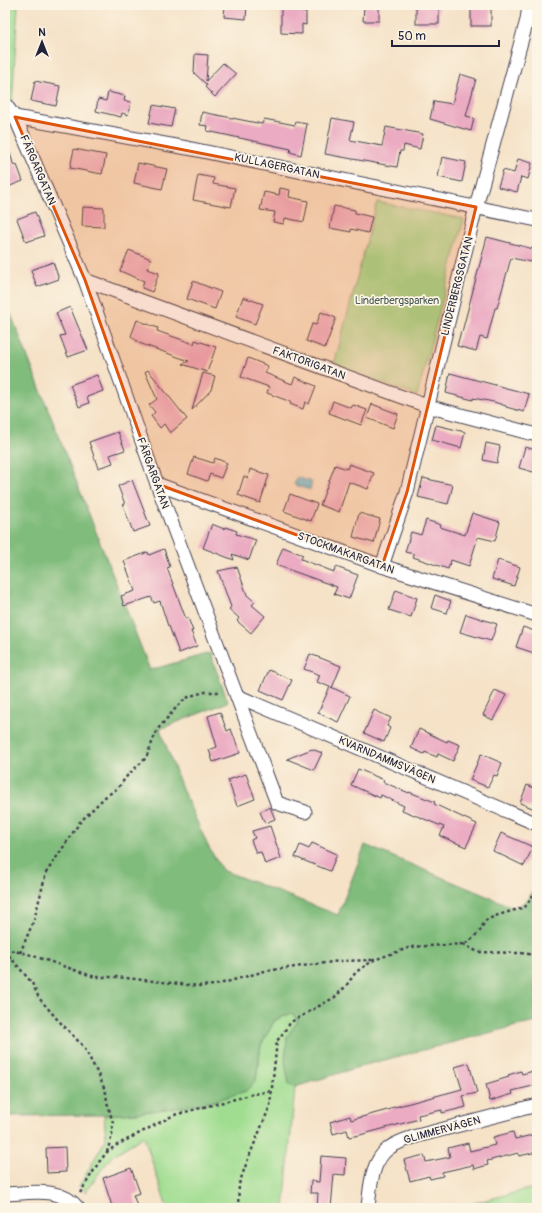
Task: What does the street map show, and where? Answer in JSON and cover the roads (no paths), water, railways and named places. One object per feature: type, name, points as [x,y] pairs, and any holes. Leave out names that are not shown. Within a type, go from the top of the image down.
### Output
[{"type":"street","name":"LINDERBERGSGATAN","points":[[382,566],[407,492],[476,207],[527,20],[529,5]]},
{"type":"street","name":"FÄRGARGATAN","points":[[5,104],[15,117],[85,280],[157,484],[277,803],[305,812]]},
{"type":"street","name":"KULLAGERGATAN","points":[[15,117],[187,148],[537,220]]},
{"type":"street","name":"FAKTORIGATAN","points":[[85,280],[427,406],[537,435]]},
{"type":"street","name":"STOCKMAKARGATAN","points":[[157,484],[382,566],[537,615]]},
{"type":"street","name":"KVARNDAMMSVÄGEN","points":[[237,696],[537,824]]},
{"type":"street","name":"GLIMMERVÄGEN","points":[[368,1208],[369,1192],[374,1170],[380,1157],[388,1148],[400,1141],[417,1136],[537,1105]]},
{"type":"street","points":[[5,1194],[40,1192],[58,1194],[69,1199],[76,1206]]},
{"type":"water","points":[[297,477],[312,482],[310,490],[294,485]]},
{"type":"park label","name":"Linderbergsparken","points":[[397,300]]}]
